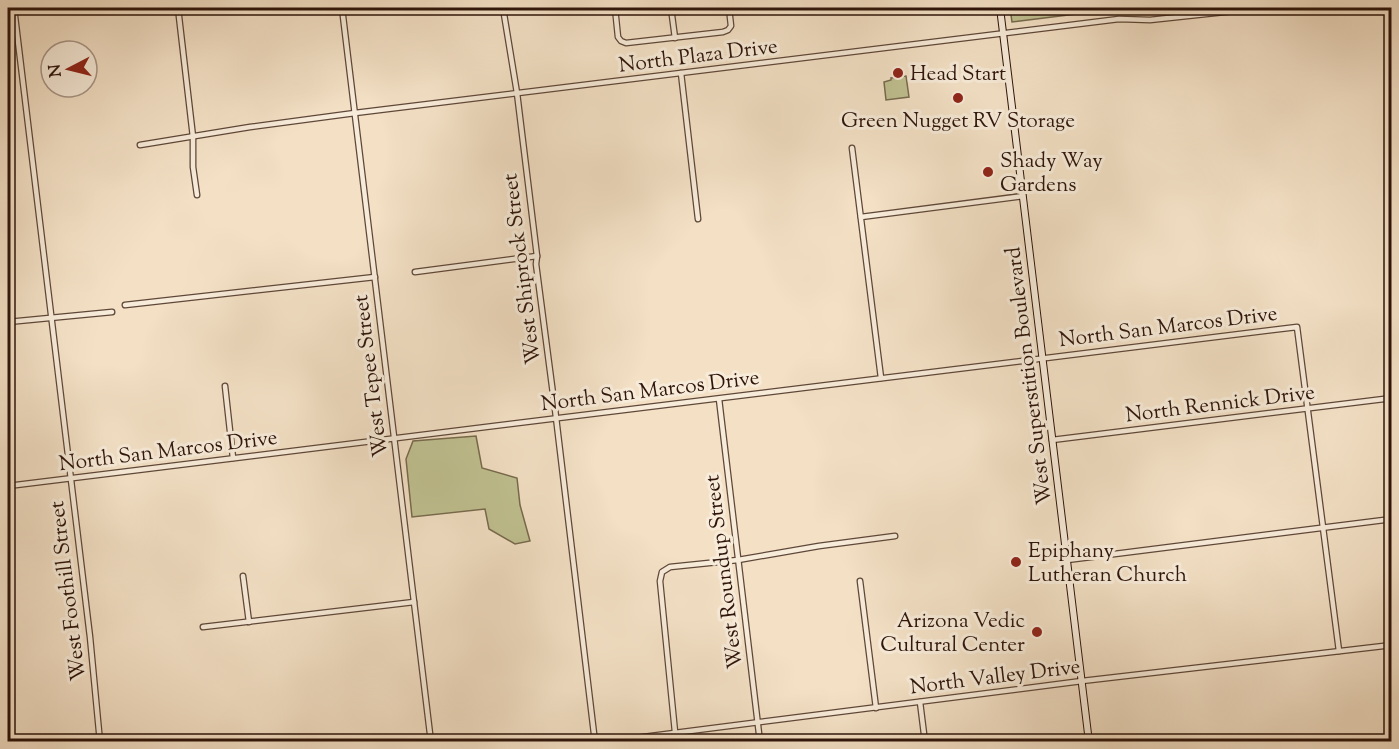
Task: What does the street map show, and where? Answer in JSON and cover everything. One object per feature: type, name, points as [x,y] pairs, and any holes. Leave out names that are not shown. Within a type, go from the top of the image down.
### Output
[{"type":"main road","name":"West Superstition Boulevard","points":[[1000,8],[1089,741]]},
{"type":"street","name":"West Foothill Street","points":[[14,8],[90,637],[100,741]]},
{"type":"street","points":[[178,8],[193,137],[193,167],[197,195]]},
{"type":"street","name":"West Tepee Street","points":[[342,8],[431,741]]},
{"type":"street","name":"West Shiprock Street","points":[[503,8],[517,93],[537,256],[536,264],[596,741]]},
{"type":"street","points":[[615,8],[618,37],[621,42],[626,43],[723,32],[731,26],[729,8]]},
{"type":"street","points":[[670,8],[675,38]]},
{"type":"street","name":"North Plaza Drive","points":[[140,145],[355,113],[1119,19],[1158,19],[1262,8]]},
{"type":"street","points":[[681,73],[698,219]]},
{"type":"street","points":[[852,148],[881,378]]},
{"type":"street","points":[[861,217],[1023,196]]},
{"type":"street","points":[[415,272],[537,256]]},
{"type":"street","points":[[125,305],[375,277]]},
{"type":"street","points":[[8,322],[112,312]]},
{"type":"street","name":"North San Marcos Drive","points":[[8,486],[1297,327],[1308,409]]},
{"type":"street","points":[[225,386],[233,458]]},
{"type":"street","name":"North Rennick Drive","points":[[1053,440],[1392,398]]},
{"type":"street","name":"West Roundup Street","points":[[719,399],[760,741]]},
{"type":"street","points":[[1308,409],[1339,651]]},
{"type":"street","points":[[1067,560],[1392,519]]},
{"type":"street","points":[[675,732],[660,581],[662,572],[670,567],[738,560],[895,536]]},
{"type":"street","points":[[243,576],[249,622]]},
{"type":"street","points":[[860,581],[876,708]]},
{"type":"street","points":[[203,627],[414,602]]},
{"type":"street","name":"North Valley Drive","points":[[604,741],[1392,645]]},
{"type":"street","points":[[920,702],[925,741]]},
{"type":"green space","points":[[1010,8],[1092,8],[1092,12],[1012,22]]},
{"type":"green space","points":[[906,76],[909,97],[886,100],[884,82],[891,78]]},
{"type":"green space","points":[[476,436],[482,468],[517,478],[520,505],[530,541],[515,544],[489,529],[485,509],[412,517],[406,459],[413,441]]},
{"type":"place","name":"Head Start","points":[[898,73]]},
{"type":"place","name":"Green Nugget RV Storage","points":[[958,98]]},
{"type":"place","name":"Shady Way Gardens","points":[[988,172]]},
{"type":"place","name":"Epiphany Lutheran Church","points":[[1016,562]]},
{"type":"place","name":"Arizona Vedic Cultural Center","points":[[1037,632]]}]
